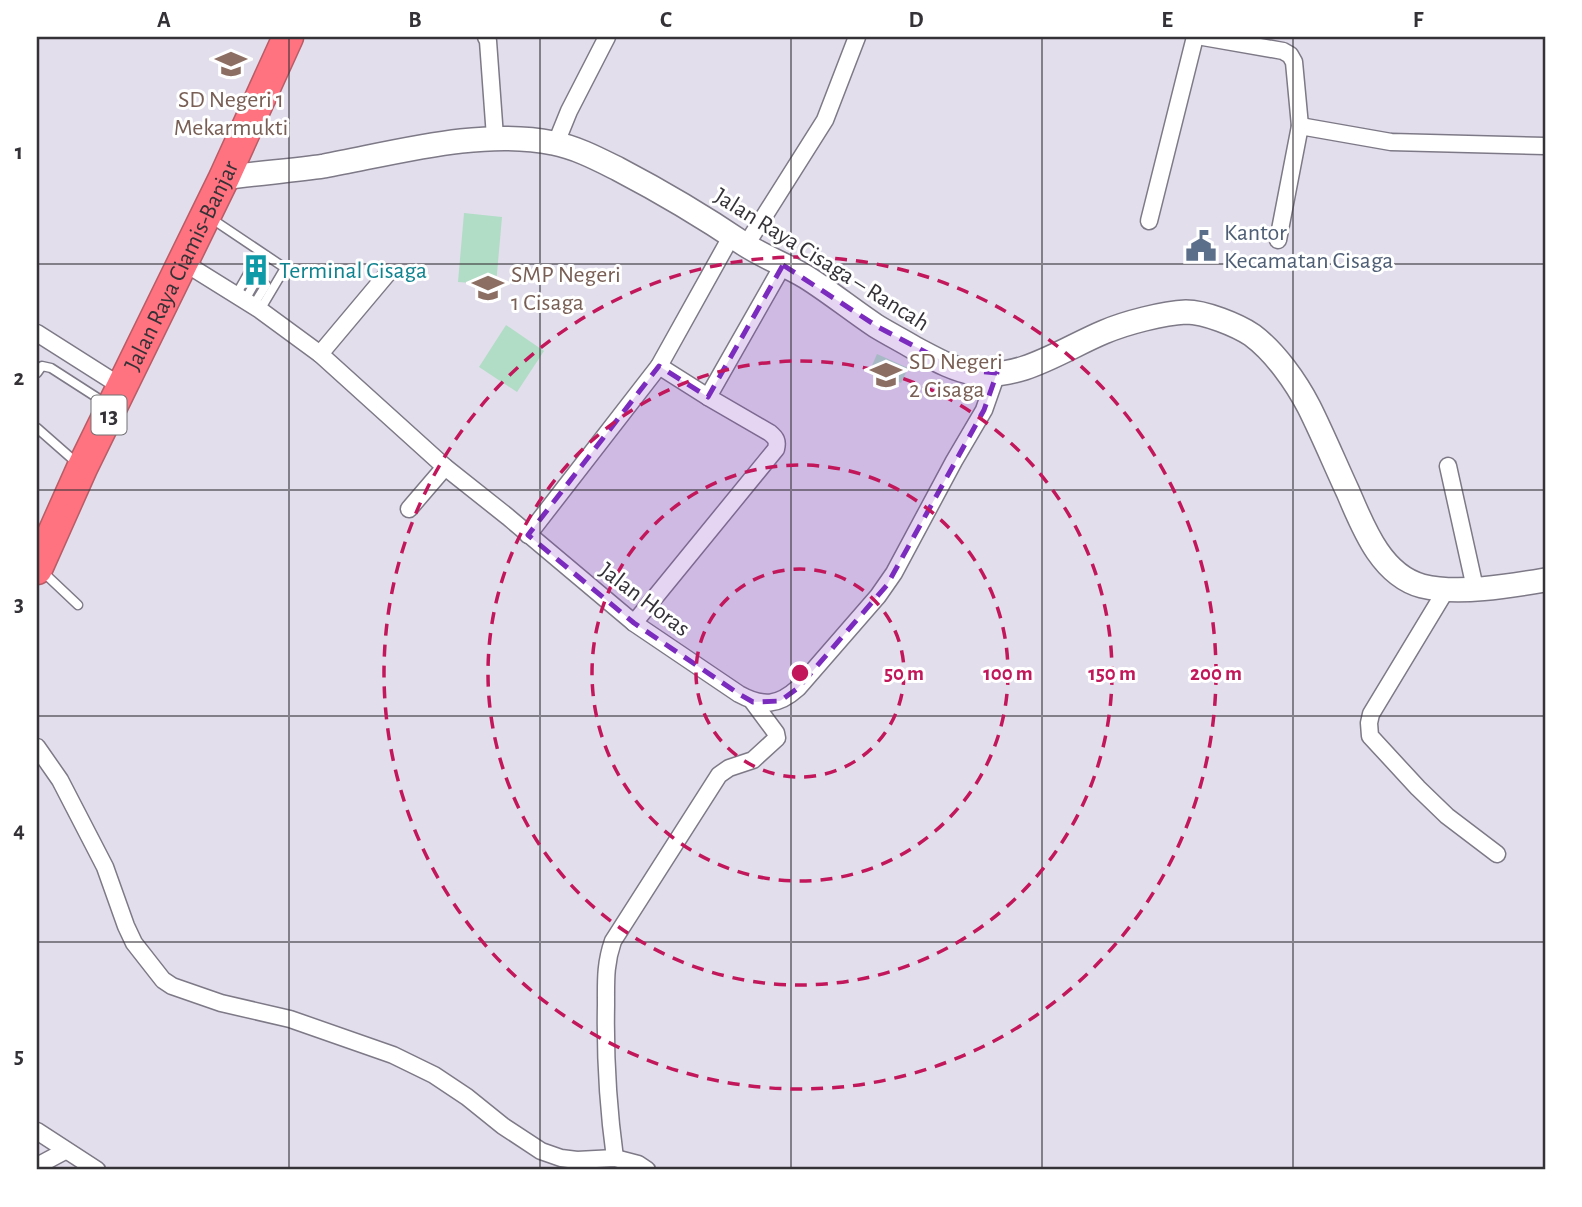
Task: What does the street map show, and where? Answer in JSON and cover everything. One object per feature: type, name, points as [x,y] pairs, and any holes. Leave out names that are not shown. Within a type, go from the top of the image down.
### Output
[{"type":"highway","name":"Jalan Raya Ciamis-Banjar","points":[[37,568],[82,468],[224,178],[288,37]]},
{"type":"main road","name":"Jalan Raya Cisaga – Rancah","points":[[224,178],[495,138],[556,143],[634,177],[806,277],[878,327],[943,363],[978,374],[1017,370],[1105,331],[1147,318],[1188,312],[1211,317],[1251,334],[1290,374],[1308,405],[1368,537],[1390,566],[1404,578],[1420,586],[1446,590],[1545,580]]},
{"type":"street","points":[[486,37],[495,138]]},
{"type":"street","points":[[556,143],[569,111],[607,37]]},
{"type":"street","points":[[528,535],[659,366],[739,240],[825,120],[857,37]]},
{"type":"street","points":[[1149,221],[1195,37]]},
{"type":"street","points":[[1203,37],[1283,51],[1290,55],[1294,62],[1300,126],[1278,240]]},
{"type":"street","points":[[1300,126],[1391,142],[1545,146]]},
{"type":"street","name":"Jalan Horas","points":[[183,262],[248,303],[320,354],[445,467],[634,623],[753,702]]},
{"type":"street","points":[[708,397],[783,265]]},
{"type":"street","points":[[320,354],[388,273]]},
{"type":"street","points":[[37,333],[117,398]]},
{"type":"street","points":[[634,623],[776,449],[778,443],[776,437],[659,366]]},
{"type":"street","points":[[753,702],[768,703],[790,696],[887,585],[984,410],[997,373]]},
{"type":"street","points":[[1448,466],[1475,588]]},
{"type":"street","points":[[409,509],[445,467]]},
{"type":"street","points":[[1446,590],[1371,714],[1370,736],[1447,816],[1497,854]]},
{"type":"street","points":[[615,1158],[605,1032],[608,957],[613,941],[719,775],[729,768],[753,760],[777,738],[753,702]]},
{"type":"street","points":[[37,747],[60,780],[105,867],[126,926],[135,943],[163,980],[172,986],[221,1003],[290,1019],[393,1055],[445,1082],[541,1151],[577,1160],[615,1158],[638,1164],[647,1170]]},
{"type":"street","points":[[37,1131],[97,1170]]},
{"type":"street","points":[[37,1166],[65,1151]]},
{"type":"lane","points":[[206,214],[261,251],[276,267],[285,268],[248,303]]},
{"type":"lane","points":[[256,260],[261,251]]},
{"type":"lane","points":[[248,274],[248,303]]},
{"type":"lane","points":[[248,303],[257,279]]},
{"type":"lane","points":[[248,303],[266,285]]},
{"type":"lane","points":[[37,373],[42,366],[51,368],[117,398]]},
{"type":"lane","points":[[37,429],[82,468]]},
{"type":"lane","points":[[37,568],[78,605]]},
{"type":"highlighted area","points":[[783,265],[878,327],[958,369],[997,373],[984,410],[887,585],[798,688],[780,701],[753,702],[739,694],[634,623],[528,535],[659,366],[708,397]]},
{"type":"green space","points":[[464,213],[502,217],[496,285],[458,282]]},
{"type":"green space","points":[[506,325],[544,351],[517,392],[479,367]]},
{"type":"green space","points":[[877,354],[908,368],[901,383],[871,368]]},
{"type":"place","name":"SD Negeri 1 Mekarmukti","points":[[231,64]]},
{"type":"place","name":"Kantor Kecamatan Cisaga","points":[[1201,246]]},
{"type":"place","name":"Terminal Cisaga","points":[[256,270]]},
{"type":"place","name":"SMP Negeri 1 Cisaga","points":[[488,288]]},
{"type":"place","name":"SD Negeri 2 Cisaga","points":[[886,375]]}]
